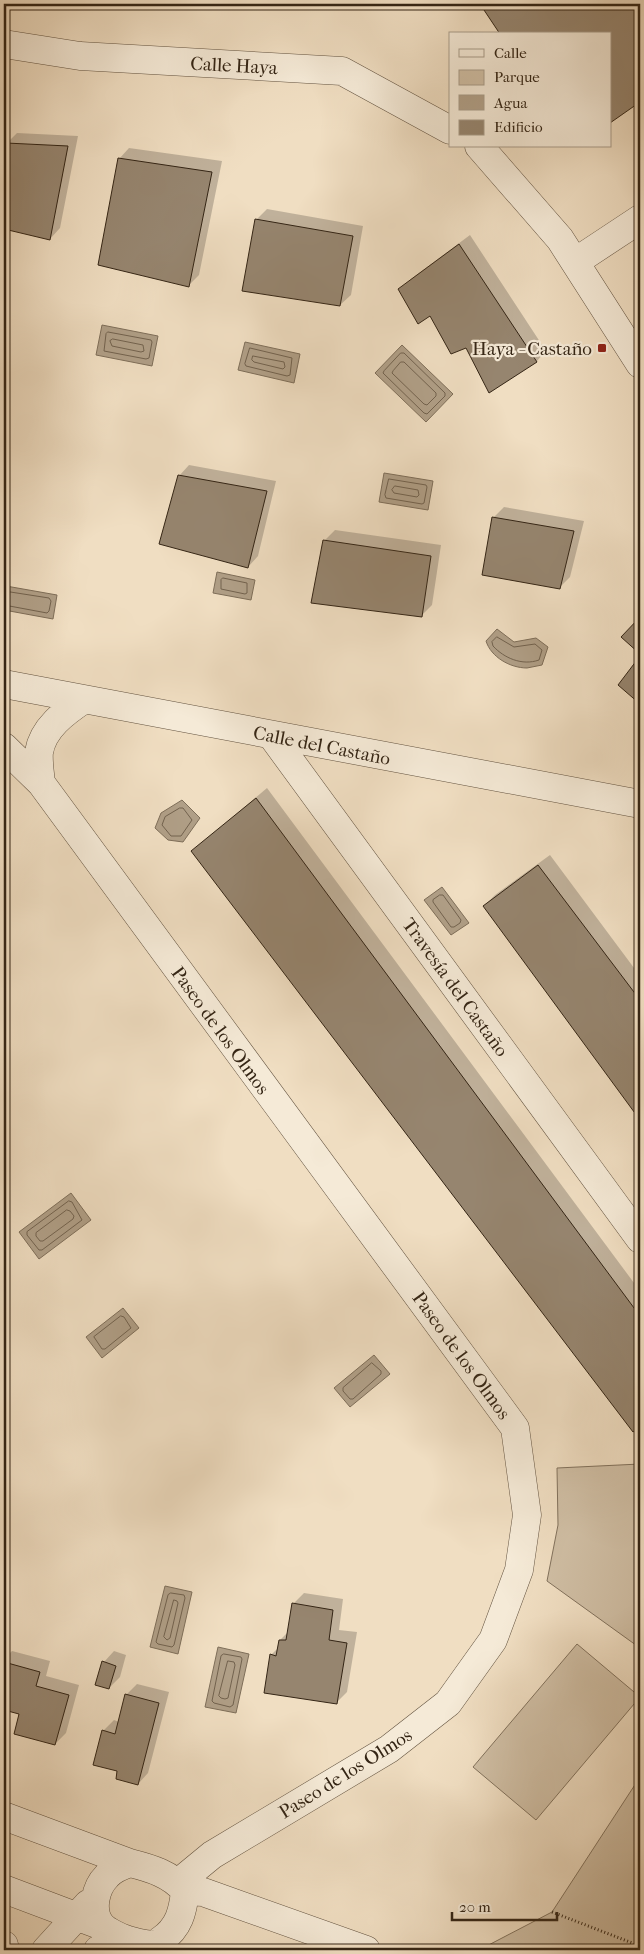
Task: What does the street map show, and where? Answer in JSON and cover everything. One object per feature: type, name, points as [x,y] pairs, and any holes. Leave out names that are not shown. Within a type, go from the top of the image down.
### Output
[{"type":"street","name":"Calle Haya","points":[[4,44],[80,56],[342,71],[449,129]]},
{"type":"street","points":[[481,148],[560,239],[640,364]]},
{"type":"street","points":[[575,262],[640,219]]},
{"type":"street","name":"Calle del Castaño","points":[[4,684],[640,804]]},
{"type":"street","points":[[41,783],[39,752],[48,730],[63,713],[83,700]]},
{"type":"street","name":"Travesía del Castaño","points":[[272,736],[640,1239]]},
{"type":"street","name":"Paseo de los Olmos","points":[[4,747],[41,783],[516,1428],[527,1515],[519,1570],[493,1640],[448,1703],[389,1749],[212,1855],[182,1887]]},
{"type":"street","points":[[4,1816],[130,1863],[148,1867],[182,1887],[203,1892],[366,1950]]},
{"type":"street","points":[[46,1950],[86,1907],[106,1876],[116,1868],[130,1863]]},
{"type":"street","points":[[4,1889],[86,1907],[108,1938],[163,1947],[168,1935],[179,1921],[183,1908],[182,1887]]},
{"type":"street","points":[[4,1945],[5,1950]]},
{"type":"path","points":[[552,1912],[640,1946]]},
{"type":"green space","points":[[640,1464],[640,1648],[547,1581],[558,1525],[557,1468]]},
{"type":"green space","points":[[577,1644],[640,1697],[536,1820],[473,1767]]},
{"type":"green space","points":[[640,1777],[640,1950],[479,1950],[552,1912]]},
{"type":"water","points":[[102,325],[158,336],[152,366],[96,355]]},
{"type":"water","points":[[245,342],[300,354],[294,383],[238,370]]},
{"type":"water","points":[[402,345],[453,394],[426,422],[375,373]]},
{"type":"water","points":[[384,473],[433,481],[428,510],[379,502]]},
{"type":"water","points":[[217,572],[255,580],[251,600],[213,593]]},
{"type":"water","points":[[6,586],[57,595],[53,619],[4,610]]},
{"type":"water","points":[[497,629],[514,642],[536,638],[548,647],[542,665],[527,668],[514,666],[497,657],[488,647],[486,641]]},
{"type":"water","points":[[182,800],[200,818],[183,842],[168,840],[155,828],[161,813]]},
{"type":"water","points":[[442,887],[469,923],[451,935],[424,900]]},
{"type":"water","points":[[71,1193],[91,1220],[39,1259],[19,1232]]},
{"type":"water","points":[[123,1308],[139,1328],[102,1358],[86,1337]]},
{"type":"water","points":[[374,1355],[390,1374],[350,1407],[334,1388]]},
{"type":"water","points":[[165,1586],[192,1592],[178,1654],[150,1647]]},
{"type":"water","points":[[218,1647],[249,1654],[236,1713],[205,1707]]},
{"type":"building","points":[[480,4],[639,4],[640,102],[612,122],[612,32],[499,32]]},
{"type":"building","points":[[6,143],[68,146],[50,240],[4,229],[4,151]]},
{"type":"building","points":[[118,158],[212,172],[189,287],[98,265]]},
{"type":"building","points":[[255,219],[353,236],[340,306],[242,291]]},
{"type":"building","points":[[459,244],[537,362],[489,393],[466,348],[451,354],[430,316],[418,324],[398,289]]},
{"type":"building","points":[[178,475],[267,491],[248,568],[159,544]]},
{"type":"building","points":[[492,517],[574,531],[560,589],[482,575]]},
{"type":"building","points":[[323,540],[431,556],[422,617],[311,603]]},
{"type":"building","points":[[640,617],[640,654],[621,637]]},
{"type":"building","points":[[640,656],[640,704],[618,685]]},
{"type":"building","points":[[256,798],[640,1316],[640,1427],[633,1432],[191,851]]},
{"type":"building","points":[[538,865],[640,1000],[640,1120],[483,906]]},
{"type":"building","points":[[292,1603],[333,1610],[329,1640],[347,1643],[337,1704],[264,1693],[270,1654],[276,1656],[279,1640],[286,1640]]},
{"type":"building","points":[[102,1661],[116,1666],[109,1689],[95,1685]]},
{"type":"building","points":[[4,1662],[40,1672],[36,1686],[69,1695],[55,1745],[14,1734],[19,1714],[4,1710]]},
{"type":"building","points":[[125,1694],[159,1703],[138,1785],[116,1779],[117,1771],[93,1765],[102,1730],[115,1734]]},
{"type":"place","name":"Haya - Castaño","points":[[602,348]]}]
